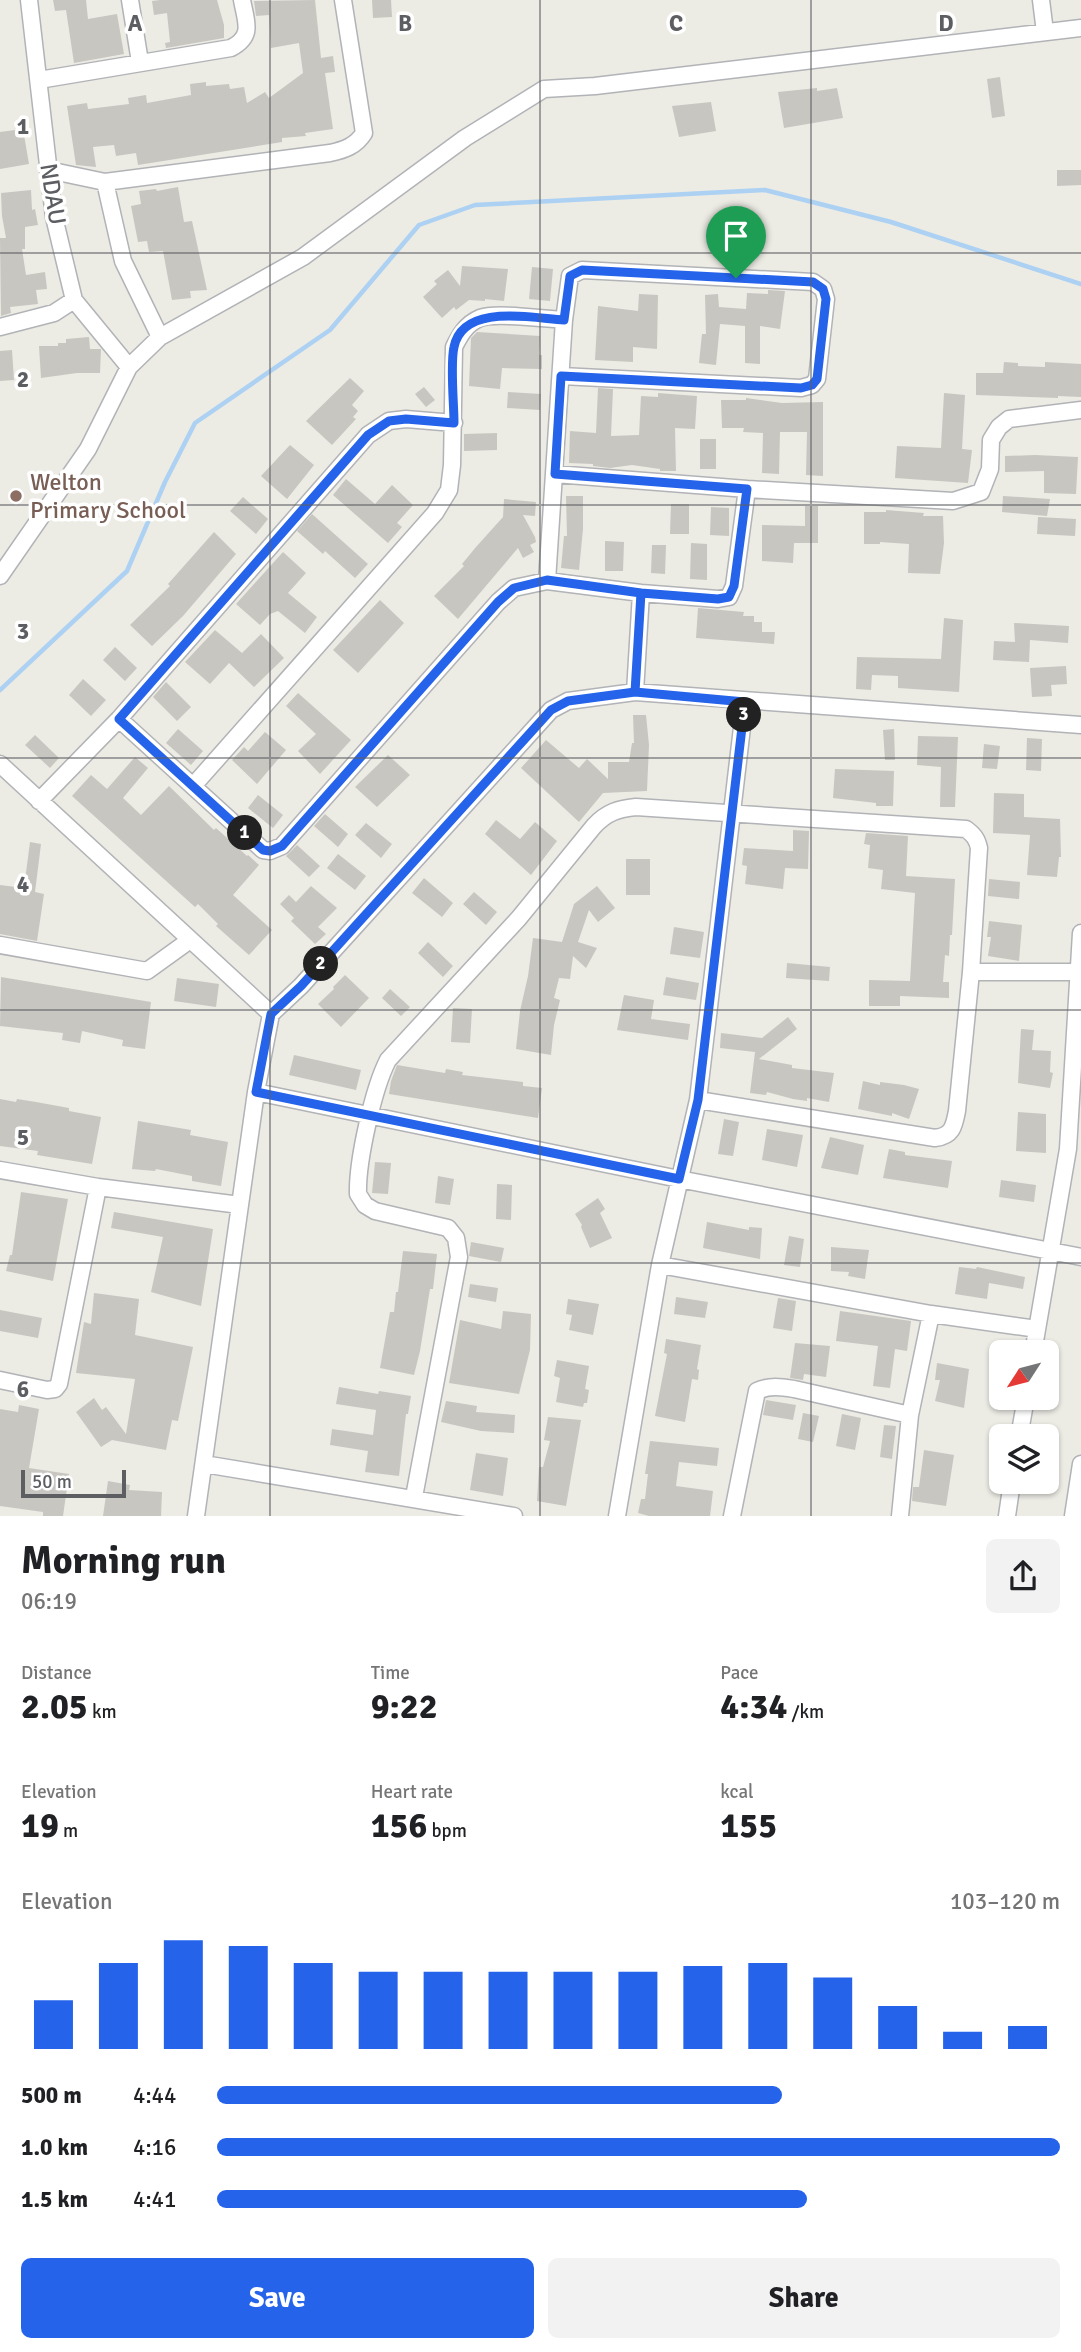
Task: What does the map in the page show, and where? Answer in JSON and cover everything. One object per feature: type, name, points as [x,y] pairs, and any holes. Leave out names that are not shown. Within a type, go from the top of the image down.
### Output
[{"type":"street","name":"NDAU","points":[[29,0],[54,216],[74,300],[130,367]]},
{"type":"street","points":[[130,0],[140,62]]},
{"type":"street","points":[[39,80],[140,62],[224,51],[240,44],[246,36],[242,0]]},
{"type":"street","points":[[48,170],[105,182],[330,153],[359,142],[364,133],[343,0]]},
{"type":"street","points":[[1041,0],[1045,32]]},
{"type":"street","points":[[0,576],[88,449],[130,367],[159,337],[303,257],[465,138],[544,89],[595,86],[1081,28]]},
{"type":"street","points":[[105,182],[122,261],[159,337]]},
{"type":"street","points":[[547,580],[564,320],[570,276],[582,270],[813,282],[823,289],[826,299],[817,379],[812,385],[801,388],[561,376]]},
{"type":"street","points":[[0,327],[54,313],[74,300]]},
{"type":"street","points":[[193,786],[435,513],[449,490],[453,465],[454,347],[462,330],[479,319],[491,316],[564,320]]},
{"type":"street","points":[[555,474],[953,501],[981,492],[990,469],[991,440],[999,427],[1009,419],[1081,410]]},
{"type":"street","points":[[39,801],[119,719],[368,435],[389,421],[406,419],[454,423]]},
{"type":"street","points":[[119,719],[263,850],[270,851],[282,846],[498,602],[514,588],[547,580],[641,593],[718,599],[729,597],[734,586],[747,489]]},
{"type":"street","points":[[635,692],[641,593]]},
{"type":"street","points":[[196,1516],[256,1092],[271,1014],[301,986],[551,710],[568,701],[635,692],[1081,725]]},
{"type":"street","points":[[617,1516],[660,1265],[698,1100],[745,702]]},
{"type":"street","points":[[0,764],[271,1014]]},
{"type":"street","points":[[414,1497],[459,1257],[456,1238],[448,1228],[375,1211],[365,1205],[358,1194],[369,1117],[382,1071],[388,1060],[519,919],[605,815],[616,810],[636,807],[966,829],[976,838],[979,848],[971,972],[953,1130],[944,1137],[935,1139],[698,1100]]},
{"type":"street","points":[[1035,1340],[1068,1149],[1081,933]]},
{"type":"street","points":[[0,946],[147,971],[190,940]]},
{"type":"street","points":[[971,972],[1078,972]]},
{"type":"street","points":[[256,1092],[323,1104],[369,1117],[1081,1257]]},
{"type":"street","points":[[0,1170],[98,1187],[240,1205]]},
{"type":"street","points":[[0,1380],[47,1391],[55,1390],[59,1384],[98,1187]]},
{"type":"street","points":[[660,1265],[931,1314],[1037,1329]]},
{"type":"street","points":[[900,1516],[910,1415],[931,1314]]},
{"type":"street","points":[[732,1516],[758,1391],[763,1388],[794,1389],[910,1415]]},
{"type":"street","points":[[204,1464],[414,1497],[514,1516]]},
{"type":"street","points":[[1073,1516],[1081,1464]]},
{"type":"street","points":[[1007,1516],[1010,1494]]},
{"type":"building","points":[[53,0],[86,0],[88,19],[117,14],[124,54],[74,63],[66,10],[55,11]]},
{"type":"building","points":[[217,0],[224,25],[224,38],[166,48],[165,43],[170,42],[167,13],[154,15],[152,1]]},
{"type":"building","points":[[315,0],[321,58],[333,56],[335,72],[325,73],[333,129],[305,133],[306,136],[282,138],[282,142],[138,165],[136,153],[116,156],[114,145],[93,147],[96,167],[76,165],[67,106],[87,103],[88,109],[129,104],[128,98],[146,95],[147,103],[191,95],[190,84],[206,82],[206,86],[229,84],[230,89],[244,87],[247,103],[265,92],[269,98],[303,73],[299,43],[271,48],[269,15],[256,16],[254,1]]},
{"type":"building","points":[[372,0],[391,0],[392,17],[373,18]]},
{"type":"building","points":[[1000,77],[1005,116],[992,118],[987,79]]},
{"type":"building","points":[[817,88],[817,91],[837,88],[843,118],[784,128],[778,92]]},
{"type":"building","points":[[711,102],[716,131],[679,137],[672,106]]},
{"type":"building","points":[[23,129],[29,164],[0,169],[0,132]]},
{"type":"building","points":[[1057,170],[1081,170],[1081,185],[1057,186]]},
{"type":"building","points":[[178,187],[184,222],[192,221],[207,290],[190,291],[191,298],[172,300],[163,251],[149,252],[147,241],[138,242],[131,206],[141,204],[139,191]]},
{"type":"building","points":[[31,190],[32,210],[35,209],[38,225],[25,227],[25,249],[22,249],[26,275],[45,272],[47,289],[36,290],[38,304],[10,307],[11,313],[1,316],[0,238],[6,238],[1,193]]},
{"type":"building","points":[[462,266],[508,269],[504,301],[469,300],[456,310],[454,307],[442,318],[423,297],[437,284],[434,281],[448,270],[460,286]]},
{"type":"building","points":[[532,267],[553,269],[550,301],[529,299]]},
{"type":"building","points":[[768,290],[785,291],[780,329],[760,326],[760,364],[745,363],[745,326],[720,324],[716,365],[699,363],[702,334],[706,334],[705,295],[718,294],[719,307],[746,309],[747,293],[768,294]]},
{"type":"building","points":[[639,294],[658,295],[657,349],[633,347],[633,362],[595,360],[598,306],[638,311]]},
{"type":"building","points":[[477,332],[540,336],[539,355],[542,355],[542,369],[502,368],[500,389],[469,386],[471,338]]},
{"type":"building","points":[[89,337],[90,349],[101,349],[100,373],[41,378],[39,346],[58,346],[58,343],[66,343],[66,339]]},
{"type":"building","points":[[12,350],[14,380],[0,381],[0,351]]},
{"type":"building","points":[[1004,362],[1018,363],[1018,366],[1045,367],[1045,362],[1081,364],[1081,397],[976,395],[976,373],[1003,373]]},
{"type":"building","points":[[350,378],[364,391],[352,405],[358,411],[353,417],[356,419],[332,445],[306,421]]},
{"type":"building","points":[[424,387],[435,400],[426,407],[415,394]]},
{"type":"building","points":[[598,388],[613,389],[611,436],[639,435],[641,396],[658,397],[658,393],[697,396],[695,429],[675,428],[676,471],[660,471],[632,465],[610,468],[569,463],[570,431],[596,433]]},
{"type":"building","points":[[508,392],[541,394],[540,410],[507,408]]},
{"type":"building","points":[[944,393],[965,395],[962,449],[972,450],[968,483],[895,478],[897,446],[941,448]]},
{"type":"building","points":[[746,398],[782,403],[823,402],[823,476],[806,475],[807,432],[780,432],[779,474],[762,473],[763,433],[743,432],[744,428],[722,428],[721,400]]},
{"type":"building","points":[[497,433],[497,450],[464,451],[464,434]]},
{"type":"building","points":[[700,439],[716,439],[716,469],[700,469]]},
{"type":"building","points":[[290,445],[314,465],[287,499],[261,476]]},
{"type":"building","points":[[1005,456],[1078,457],[1076,494],[1044,493],[1044,471],[1005,472]]},
{"type":"building","points":[[346,479],[375,504],[392,485],[413,505],[397,523],[402,527],[388,543],[333,495]]},
{"type":"building","points":[[566,496],[583,496],[579,570],[561,568],[564,536],[567,536]]},
{"type":"building","points":[[1003,496],[1050,499],[1047,516],[1002,512]]},
{"type":"building","points":[[243,497],[268,519],[256,534],[230,511]]},
{"type":"building","points":[[504,499],[536,502],[535,516],[523,515],[535,537],[536,542],[530,545],[534,552],[523,558],[518,548],[458,619],[434,596],[464,566],[462,564],[503,517]]},
{"type":"building","points":[[671,504],[689,504],[689,534],[670,534]]},
{"type":"building","points":[[805,506],[818,506],[818,543],[794,543],[793,563],[762,561],[762,525],[805,526]]},
{"type":"building","points":[[711,507],[729,508],[729,536],[710,535]]},
{"type":"building","points":[[886,510],[943,516],[944,543],[940,574],[908,573],[909,544],[864,544],[864,512]]},
{"type":"building","points":[[312,514],[368,564],[355,578],[297,531]]},
{"type":"building","points":[[1038,517],[1076,519],[1075,536],[1037,534]]},
{"type":"building","points":[[214,532],[236,554],[183,616],[152,646],[130,625],[170,586],[168,584]]},
{"type":"building","points":[[605,541],[624,542],[623,571],[605,571]]},
{"type":"building","points":[[691,543],[707,544],[707,580],[690,579]]},
{"type":"building","points":[[652,545],[666,545],[665,574],[651,573]]},
{"type":"building","points":[[283,552],[306,573],[288,593],[317,617],[305,633],[278,611],[270,614],[260,625],[236,604]]},
{"type":"building","points":[[380,600],[404,623],[358,673],[333,650]]},
{"type":"building","points":[[698,608],[744,612],[743,616],[754,616],[754,622],[762,622],[762,632],[775,632],[774,644],[696,638]]},
{"type":"building","points":[[944,618],[963,620],[959,692],[898,688],[898,676],[872,675],[871,690],[856,689],[857,657],[941,659]]},
{"type":"building","points":[[1014,623],[1069,626],[1068,643],[1030,640],[1029,662],[993,660],[994,641],[1015,642]]},
{"type":"building","points":[[215,630],[242,653],[261,634],[284,658],[254,687],[229,663],[210,684],[185,662]]},
{"type":"building","points":[[115,647],[137,668],[125,681],[103,660]]},
{"type":"building","points":[[1066,666],[1067,684],[1051,685],[1052,696],[1032,697],[1030,668]]},
{"type":"building","points":[[83,679],[106,700],[91,716],[69,695]]},
{"type":"building","points":[[166,682],[191,707],[177,721],[153,697]]},
{"type":"building","points":[[298,693],[351,740],[320,774],[298,751],[316,734],[286,706]]},
{"type":"building","points":[[633,715],[646,715],[649,745],[647,791],[603,793],[579,822],[521,768],[546,740],[579,768],[587,759],[608,779],[608,762],[629,762],[634,743]]},
{"type":"building","points":[[178,729],[203,751],[191,765],[166,743]]},
{"type":"building","points":[[894,729],[895,760],[885,760],[883,730]]},
{"type":"building","points":[[265,732],[286,750],[257,784],[232,760],[244,747],[248,751]]},
{"type":"building","points":[[35,735],[59,758],[50,768],[25,745]]},
{"type":"building","points":[[918,736],[958,737],[955,807],[940,807],[941,767],[917,765]]},
{"type":"building","points":[[1027,738],[1042,739],[1041,771],[1026,770]]},
{"type":"building","points":[[984,744],[1000,746],[997,769],[982,768]]},
{"type":"building","points":[[388,755],[410,775],[377,807],[355,787]]},
{"type":"building","points":[[135,757],[148,768],[123,798],[141,815],[169,786],[214,830],[216,828],[259,865],[233,895],[272,930],[249,955],[216,926],[218,924],[198,904],[195,907],[72,796],[91,775],[107,789]]},
{"type":"building","points":[[835,769],[894,771],[893,806],[876,806],[876,803],[833,798]]},
{"type":"building","points":[[994,793],[1024,794],[1024,817],[1060,819],[1061,857],[1057,877],[1027,875],[1030,835],[993,833]]},
{"type":"building","points":[[258,795],[283,815],[273,828],[248,808]]},
{"type":"building","points":[[325,814],[348,834],[338,847],[314,826]]},
{"type":"building","points":[[496,820],[520,839],[535,822],[557,841],[531,875],[485,834]]},
{"type":"building","points":[[366,823],[392,844],[381,858],[355,835]]},
{"type":"building","points":[[793,830],[809,831],[808,869],[785,868],[783,889],[745,884],[747,866],[742,865],[744,848],[793,851]]},
{"type":"building","points":[[866,833],[908,836],[906,876],[955,879],[952,935],[949,956],[945,955],[943,982],[949,982],[949,998],[900,996],[900,1006],[869,1006],[869,980],[910,981],[915,893],[881,889],[883,870],[868,868],[870,845],[864,844]]},
{"type":"building","points":[[30,842],[41,844],[35,892],[44,894],[37,941],[0,934],[0,885],[24,888]]},
{"type":"building","points":[[297,845],[320,866],[309,877],[286,856]]},
{"type":"building","points":[[338,854],[366,876],[355,890],[327,868]]},
{"type":"building","points":[[626,859],[650,859],[650,895],[626,895]]},
{"type":"building","points":[[424,878],[453,903],[442,917],[412,893]]},
{"type":"building","points":[[989,879],[1020,882],[1019,899],[988,896]]},
{"type":"building","points":[[311,886],[337,908],[318,927],[326,934],[315,944],[291,921],[294,918],[280,904],[289,895],[296,902]]},
{"type":"building","points":[[597,886],[615,908],[598,922],[589,910],[578,942],[597,948],[586,968],[573,956],[570,979],[559,978],[554,998],[560,1000],[551,1055],[516,1049],[533,938],[562,942],[574,904]]},
{"type":"building","points":[[474,892],[497,912],[486,925],[463,904]]},
{"type":"building","points":[[989,921],[1022,925],[1019,961],[988,956],[991,937],[987,937]]},
{"type":"building","points":[[674,927],[704,932],[700,958],[670,954]]},
{"type":"building","points":[[428,942],[453,966],[443,977],[418,953]]},
{"type":"building","points":[[787,963],[830,967],[829,981],[786,978]]},
{"type":"building","points":[[345,975],[369,998],[341,1027],[318,1004]]},
{"type":"building","points":[[1,977],[151,1002],[145,1049],[122,1046],[123,1040],[82,1031],[80,1043],[62,1040],[63,1033],[0,1026]]},
{"type":"building","points":[[666,977],[699,983],[696,1000],[663,995]]},
{"type":"building","points":[[177,978],[219,984],[216,1007],[174,1001]]},
{"type":"building","points":[[390,989],[410,1007],[401,1016],[382,998]]},
{"type":"building","points":[[624,995],[654,1000],[651,1019],[690,1024],[688,1040],[617,1030]]},
{"type":"building","points":[[453,1008],[472,1009],[470,1043],[451,1042]]},
{"type":"building","points":[[788,1017],[797,1029],[759,1059],[792,1065],[792,1068],[834,1073],[829,1102],[807,1098],[807,1101],[793,1099],[767,1092],[766,1095],[750,1093],[755,1052],[720,1048],[721,1033],[762,1038]]},
{"type":"building","points":[[1021,1029],[1034,1030],[1032,1050],[1051,1051],[1050,1072],[1053,1073],[1050,1088],[1018,1083]]},
{"type":"building","points":[[294,1055],[361,1070],[356,1090],[289,1075]]},
{"type":"building","points":[[397,1065],[445,1073],[446,1069],[463,1072],[462,1075],[523,1082],[523,1086],[542,1088],[538,1118],[389,1094]]},
{"type":"building","points":[[863,1081],[919,1089],[909,1119],[892,1113],[892,1116],[858,1109]]},
{"type":"building","points":[[0,1099],[36,1102],[101,1117],[92,1164],[37,1155],[38,1151],[0,1146]]},
{"type":"building","points":[[1018,1112],[1046,1114],[1046,1153],[1016,1151]]},
{"type":"building","points":[[724,1119],[739,1122],[733,1156],[718,1154]]},
{"type":"building","points":[[138,1121],[191,1130],[190,1135],[228,1142],[221,1186],[192,1181],[192,1176],[156,1169],[132,1169]]},
{"type":"building","points":[[767,1129],[803,1135],[797,1167],[762,1160]]},
{"type":"building","points":[[830,1137],[864,1145],[858,1175],[821,1168]]},
{"type":"building","points":[[889,1149],[905,1152],[905,1155],[952,1161],[948,1188],[883,1178]]},
{"type":"building","points":[[375,1162],[391,1163],[388,1194],[372,1193]]},
{"type":"building","points":[[438,1176],[454,1179],[450,1205],[435,1203]]},
{"type":"building","points":[[1001,1180],[1036,1185],[1034,1202],[999,1197]]},
{"type":"building","points":[[497,1184],[512,1185],[511,1220],[496,1219]]},
{"type":"building","points":[[21,1192],[68,1199],[53,1281],[6,1271],[12,1255]]},
{"type":"building","points":[[598,1198],[605,1209],[600,1213],[612,1238],[590,1248],[575,1214]]},
{"type":"building","points":[[114,1212],[213,1229],[201,1306],[151,1292],[163,1237],[111,1228]]},
{"type":"building","points":[[707,1222],[749,1230],[749,1227],[762,1228],[760,1259],[703,1248]]},
{"type":"building","points":[[789,1236],[804,1239],[800,1267],[784,1265]]},
{"type":"building","points":[[471,1242],[504,1248],[501,1262],[469,1256]]},
{"type":"building","points":[[831,1247],[869,1250],[865,1279],[848,1276],[849,1272],[831,1271]]},
{"type":"building","points":[[403,1251],[437,1254],[433,1289],[430,1289],[414,1375],[380,1368],[390,1312],[394,1312],[398,1292]]},
{"type":"building","points":[[959,1267],[977,1267],[1025,1277],[1023,1289],[989,1283],[987,1299],[955,1294]]},
{"type":"building","points":[[470,1284],[498,1288],[496,1302],[468,1297]]},
{"type":"building","points":[[94,1293],[139,1299],[135,1335],[193,1347],[178,1421],[172,1420],[166,1450],[112,1440],[101,1447],[76,1412],[94,1398],[102,1410],[106,1407],[126,1434],[135,1379],[76,1373],[84,1322],[91,1324]]},
{"type":"building","points":[[676,1297],[708,1302],[705,1318],[674,1314]]},
{"type":"building","points":[[778,1298],[796,1301],[792,1331],[773,1328]]},
{"type":"building","points":[[568,1299],[599,1304],[593,1335],[569,1330],[572,1315],[566,1314]]},
{"type":"building","points":[[0,1310],[42,1318],[38,1338],[0,1331]]},
{"type":"building","points":[[503,1311],[531,1314],[530,1350],[519,1394],[449,1383],[460,1320],[501,1329]]},
{"type":"building","points":[[840,1311],[911,1321],[907,1351],[895,1349],[890,1388],[873,1386],[878,1346],[836,1341]]},
{"type":"building","points":[[666,1339],[701,1345],[698,1380],[692,1379],[685,1422],[655,1416],[667,1354],[664,1353]]},
{"type":"building","points":[[795,1343],[830,1346],[826,1377],[804,1374],[803,1380],[790,1378]]},
{"type":"building","points":[[557,1360],[589,1366],[585,1389],[589,1390],[587,1403],[584,1403],[583,1407],[556,1402],[560,1378],[554,1376]]},
{"type":"building","points":[[937,1363],[969,1369],[964,1408],[935,1401],[940,1380],[935,1380]]},
{"type":"building","points":[[339,1387],[378,1394],[379,1391],[411,1396],[406,1414],[399,1476],[365,1472],[368,1451],[330,1445],[332,1429],[373,1435],[376,1410],[336,1404]]},
{"type":"building","points":[[766,1400],[796,1405],[793,1420],[763,1415]]},
{"type":"building","points":[[446,1401],[477,1406],[476,1412],[515,1415],[514,1433],[481,1431],[441,1422]]},
{"type":"building","points":[[19,1405],[39,1409],[29,1468],[69,1474],[63,1516],[43,1516],[43,1512],[0,1506],[0,1409],[18,1412]]},
{"type":"building","points":[[803,1413],[819,1416],[813,1442],[798,1439]]},
{"type":"building","points":[[842,1414],[861,1418],[855,1450],[836,1446]]},
{"type":"building","points":[[548,1417],[581,1420],[566,1506],[537,1501],[539,1467],[543,1467],[550,1441],[544,1440]]},
{"type":"building","points":[[884,1425],[896,1426],[892,1459],[880,1457]]},
{"type":"building","points":[[650,1441],[719,1448],[717,1466],[679,1462],[676,1486],[713,1491],[710,1516],[649,1516],[638,1513],[641,1499],[645,1499],[648,1474],[645,1474]]},
{"type":"building","points":[[924,1450],[954,1455],[946,1506],[912,1501],[913,1487],[919,1487]]},
{"type":"building","points":[[476,1453],[508,1458],[503,1496],[470,1490]]},
{"type":"building","points":[[108,1481],[130,1485],[129,1490],[162,1492],[161,1516],[103,1516]]},
{"type":"waterway","points":[[0,690],[127,571],[165,482],[195,423],[330,330],[419,225],[475,205],[765,190],[891,222],[1081,284]]},
{"type":"place","name":"Welton Primary School","points":[[16,496]]},
{"type":"route","points":[[736,278],[576,271],[570,276],[564,320],[491,316],[479,319],[462,330],[454,347],[454,423],[406,419],[389,421],[368,435],[119,719],[263,850],[270,851],[282,846],[498,602],[514,588],[547,580],[641,593],[635,692],[568,701],[551,710],[301,986],[271,1014],[256,1092],[679,1179],[698,1100],[745,702],[635,692],[641,593],[718,599],[729,597],[734,586],[747,489],[555,474],[561,376],[801,388],[812,385],[817,379],[826,299],[823,289],[813,282],[736,278]]}]
